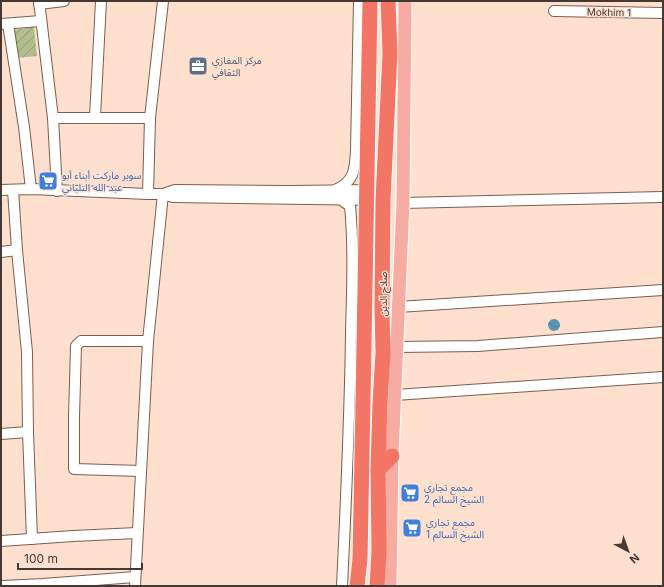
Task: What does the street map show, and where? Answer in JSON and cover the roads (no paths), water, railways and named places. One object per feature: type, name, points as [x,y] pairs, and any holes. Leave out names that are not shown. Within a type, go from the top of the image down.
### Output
[{"type":"highway","name":"صلاح الدين","points":[[358,586],[364,403],[370,1]]},
{"type":"highway","name":"صلاح الدين","points":[[377,586],[380,551],[378,470],[383,353],[382,308],[384,195],[390,53],[388,1]]},
{"type":"highway","points":[[378,470],[392,456]]},
{"type":"main road","points":[[390,586],[392,456],[403,203],[405,1]]},
{"type":"street","points":[[57,191],[53,118],[39,2],[64,1]]},
{"type":"street","points":[[95,117],[101,1]]},
{"type":"street","points":[[148,194],[150,118],[164,1]]},
{"type":"street","points":[[332,191],[348,182],[355,166],[359,1]]},
{"type":"street","name":"Mokhim 1","points":[[554,11],[663,13]]},
{"type":"street","points":[[31,190],[24,127],[4,24],[41,21]]},
{"type":"street","points":[[53,118],[150,118]]},
{"type":"street","points":[[1,190],[163,194],[173,197],[340,199],[366,195]]},
{"type":"street","points":[[13,190],[27,352],[32,539]]},
{"type":"street","points":[[163,194],[176,190],[332,191],[366,195],[384,195]]},
{"type":"street","points":[[2,586],[135,581],[148,341],[163,194]]},
{"type":"street","points":[[403,203],[663,197]]},
{"type":"street","points":[[340,199],[350,206],[352,229],[351,369],[342,586]]},
{"type":"street","points":[[1,252],[17,250]]},
{"type":"street","points":[[398,307],[663,290]]},
{"type":"street","points":[[397,348],[478,346],[663,332]]},
{"type":"street","points":[[141,471],[74,469],[76,346],[81,341],[148,341]]},
{"type":"street","points":[[395,394],[663,377]]},
{"type":"street","points":[[1,434],[28,432]]},
{"type":"street","points":[[1,541],[137,533]]},
{"type":"water","points":[[552,319],[556,319],[560,325],[556,331],[552,331],[548,327],[548,323]]},
{"type":"place","name":"مركز المغازي الثقافي","points":[[198,66]]},
{"type":"place","name":"سوبر ماركت أبناء أبو عبد الله التلباني","points":[[48,181]]},
{"type":"place","name":"مجمع تجاري الشيخ السالم 2","points":[[410,493]]},
{"type":"place","name":"مجمع تجاري الشيخ السالم 1","points":[[412,528]]}]
